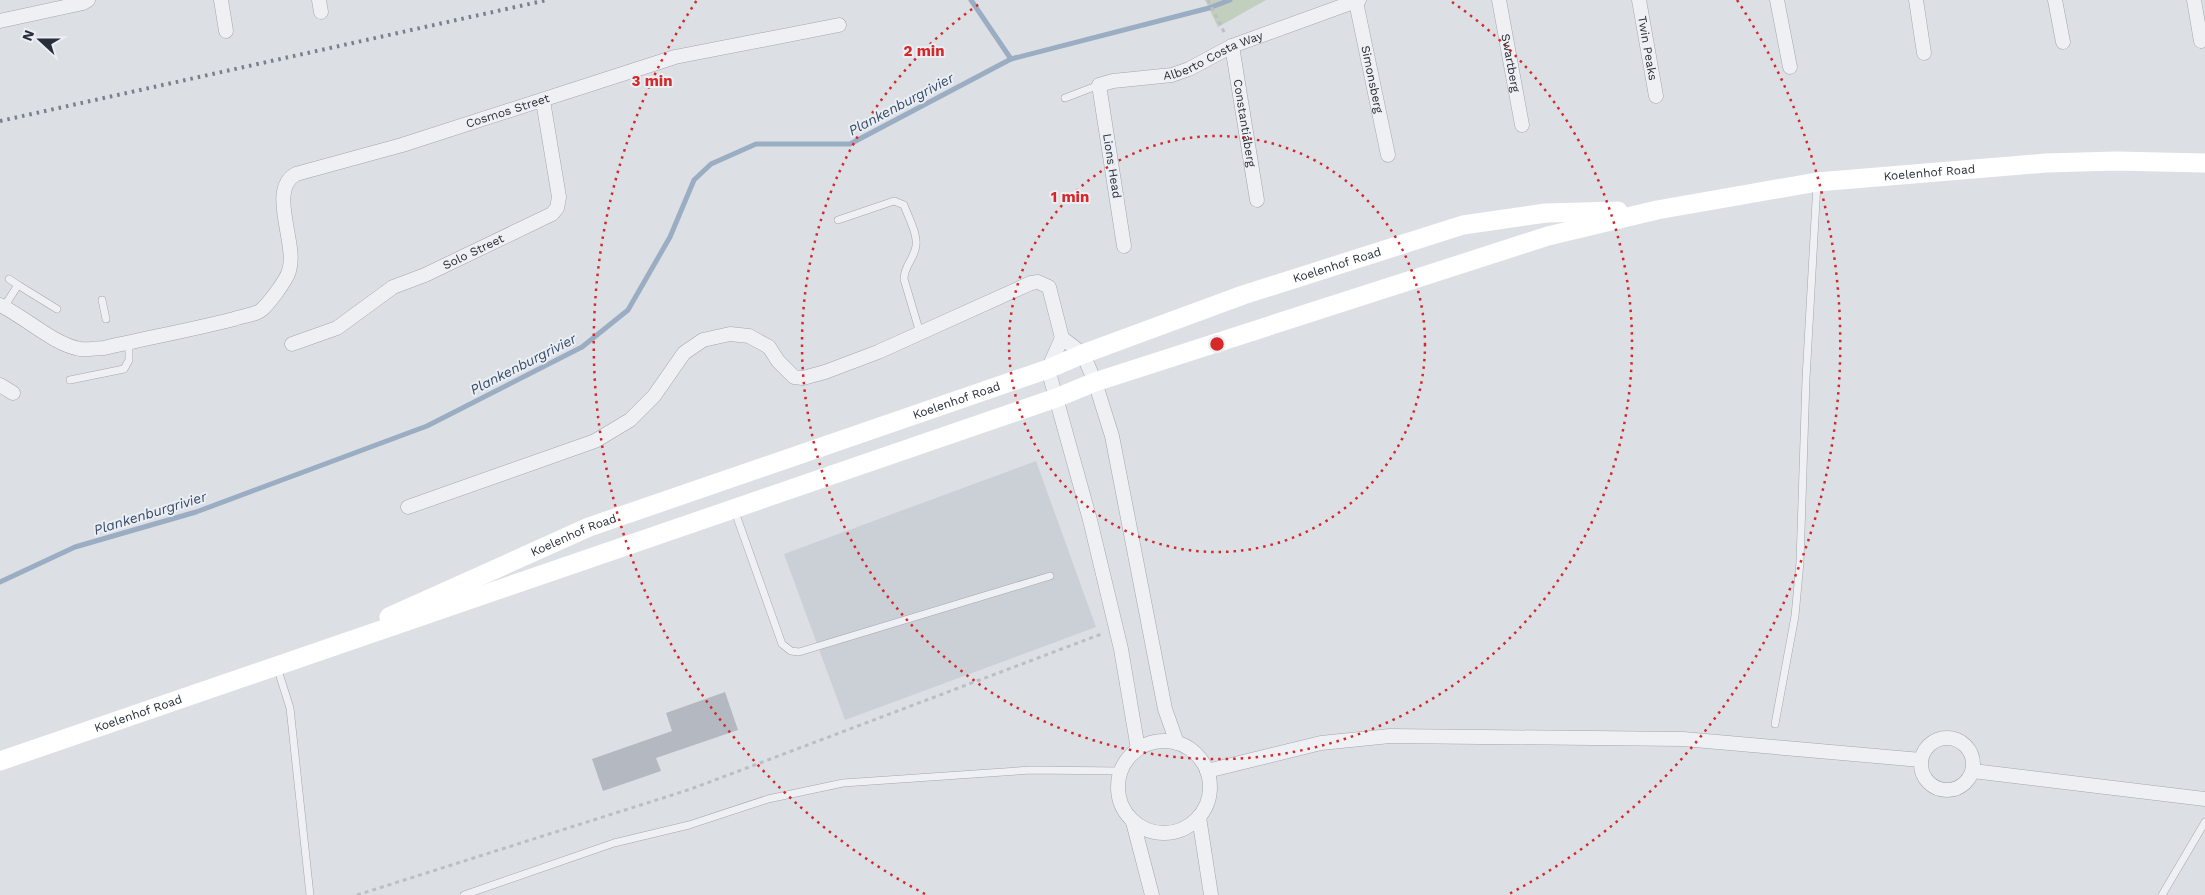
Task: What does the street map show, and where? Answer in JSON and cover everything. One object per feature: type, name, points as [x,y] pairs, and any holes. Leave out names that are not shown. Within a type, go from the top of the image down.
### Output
[{"type":"main road","name":"Koelenhof Road","points":[[0,762],[1056,398],[1095,382],[1548,236],[1657,210],[1817,182],[2046,163],[2116,161],[2205,163]]},
{"type":"main road","name":"Koelenhof Road","points":[[276,667],[589,527],[1048,369],[1083,354],[1243,295],[1463,225],[1546,213],[1657,210]]},
{"type":"street","points":[[0,21],[83,3],[88,0]]},
{"type":"street","points":[[221,0],[226,31]]},
{"type":"street","name":"Swartberg","points":[[1499,0],[1522,125]]},
{"type":"street","name":"Twin Peaks","points":[[1639,0],[1656,96]]},
{"type":"street","points":[[1777,0],[1790,67]]},
{"type":"street","points":[[1916,0],[1924,53]]},
{"type":"street","points":[[2055,0],[2063,42]]},
{"type":"street","points":[[2194,0],[2201,41]]},
{"type":"street","name":"Alberto Costa Way","points":[[1099,85],[1113,81],[1172,75],[1189,70],[1229,40],[1358,1]]},
{"type":"street","name":"Simonsberg","points":[[1358,1],[1388,155]]},
{"type":"street","name":"Cosmos Street","points":[[129,342],[208,326],[260,312],[280,287],[289,271],[290,248],[283,197],[284,186],[290,178],[402,145],[675,58],[839,25]]},
{"type":"street","name":"Constantiaberg","points":[[1229,40],[1257,200]]},
{"type":"street","name":"Lions Head","points":[[1099,85],[1124,246]]},
{"type":"street","name":"Solo Street","points":[[292,344],[337,328],[393,287],[425,276],[552,214],[557,208],[559,197],[542,100]]},
{"type":"street","points":[[408,507],[595,442],[630,420],[654,396],[684,353],[703,340],[730,334],[749,336],[769,347],[778,361],[794,377],[803,378],[825,372],[920,333],[1031,283],[1038,282],[1049,287],[1062,338],[1083,354],[1095,382],[1112,436],[1165,709],[1177,743]]},
{"type":"street","points":[[2,306],[59,340],[79,349],[104,348],[129,342]]},
{"type":"street","points":[[1062,338],[1048,369],[1090,520],[1116,628],[1138,749]]},
{"type":"street","points":[[0,385],[13,393]]},
{"type":"street","points":[[1207,771],[1321,743],[1390,736],[1683,739],[1921,760]]},
{"type":"street","points":[[1943,738],[1952,738],[1966,745],[1971,752],[1974,760],[1973,771],[1966,783],[1960,788],[1943,790],[1929,783],[1924,776],[1921,760],[1929,745],[1943,738]]},
{"type":"street","points":[[1133,822],[1146,830],[1160,833],[1181,830],[1199,817],[1206,807],[1210,783],[1207,771],[1200,758],[1190,749],[1177,743],[1157,742],[1138,749],[1128,759],[1121,772],[1118,785],[1120,798],[1125,811],[1133,822],[1152,895]]},
{"type":"street","points":[[1973,771],[2205,799]]},
{"type":"street","points":[[1199,817],[1211,895]]},
{"type":"lane","name":"Alberto Costa Way","points":[[1065,98],[1099,85]]},
{"type":"lane","points":[[1775,724],[1795,616],[1798,589],[1806,379],[1817,182]]},
{"type":"lane","points":[[838,220],[894,201],[904,205],[917,244],[904,272],[904,279],[920,333]]},
{"type":"lane","points":[[9,278],[56,309]]},
{"type":"lane","points":[[2,306],[18,285]]},
{"type":"lane","points":[[102,300],[106,319]]},
{"type":"lane","points":[[70,380],[124,369],[129,360],[129,342]]},
{"type":"lane","points":[[734,509],[782,644],[791,651],[799,652],[1050,576]]},
{"type":"lane","points":[[276,667],[290,708],[310,895]]},
{"type":"lane","points":[[464,895],[614,843],[689,825],[768,799],[843,783],[1031,770],[1121,772]]},
{"type":"lane","points":[[2162,895],[2205,822]]},
{"type":"path","points":[[1208,0],[1229,40]]},
{"type":"path","points":[[357,895],[691,789],[1116,628]]},
{"type":"shaded area","points":[[1036,461],[1096,627],[845,720],[784,554]]},
{"type":"green space","points":[[1205,0],[1266,0],[1218,27]]},
{"type":"building","points":[[725,692],[738,730],[656,758],[661,771],[603,791],[592,759],[672,731],[666,713]]},
{"type":"waterway","points":[[971,0],[1011,59]]},
{"type":"waterway","name":"Plankenburgrivier","points":[[0,582],[75,547],[196,512],[427,426],[582,347],[628,310],[670,237],[694,180],[711,164],[756,144],[850,144],[1011,59],[1209,8],[1230,0]]},
{"type":"railway","points":[[0,121],[547,0]]}]
